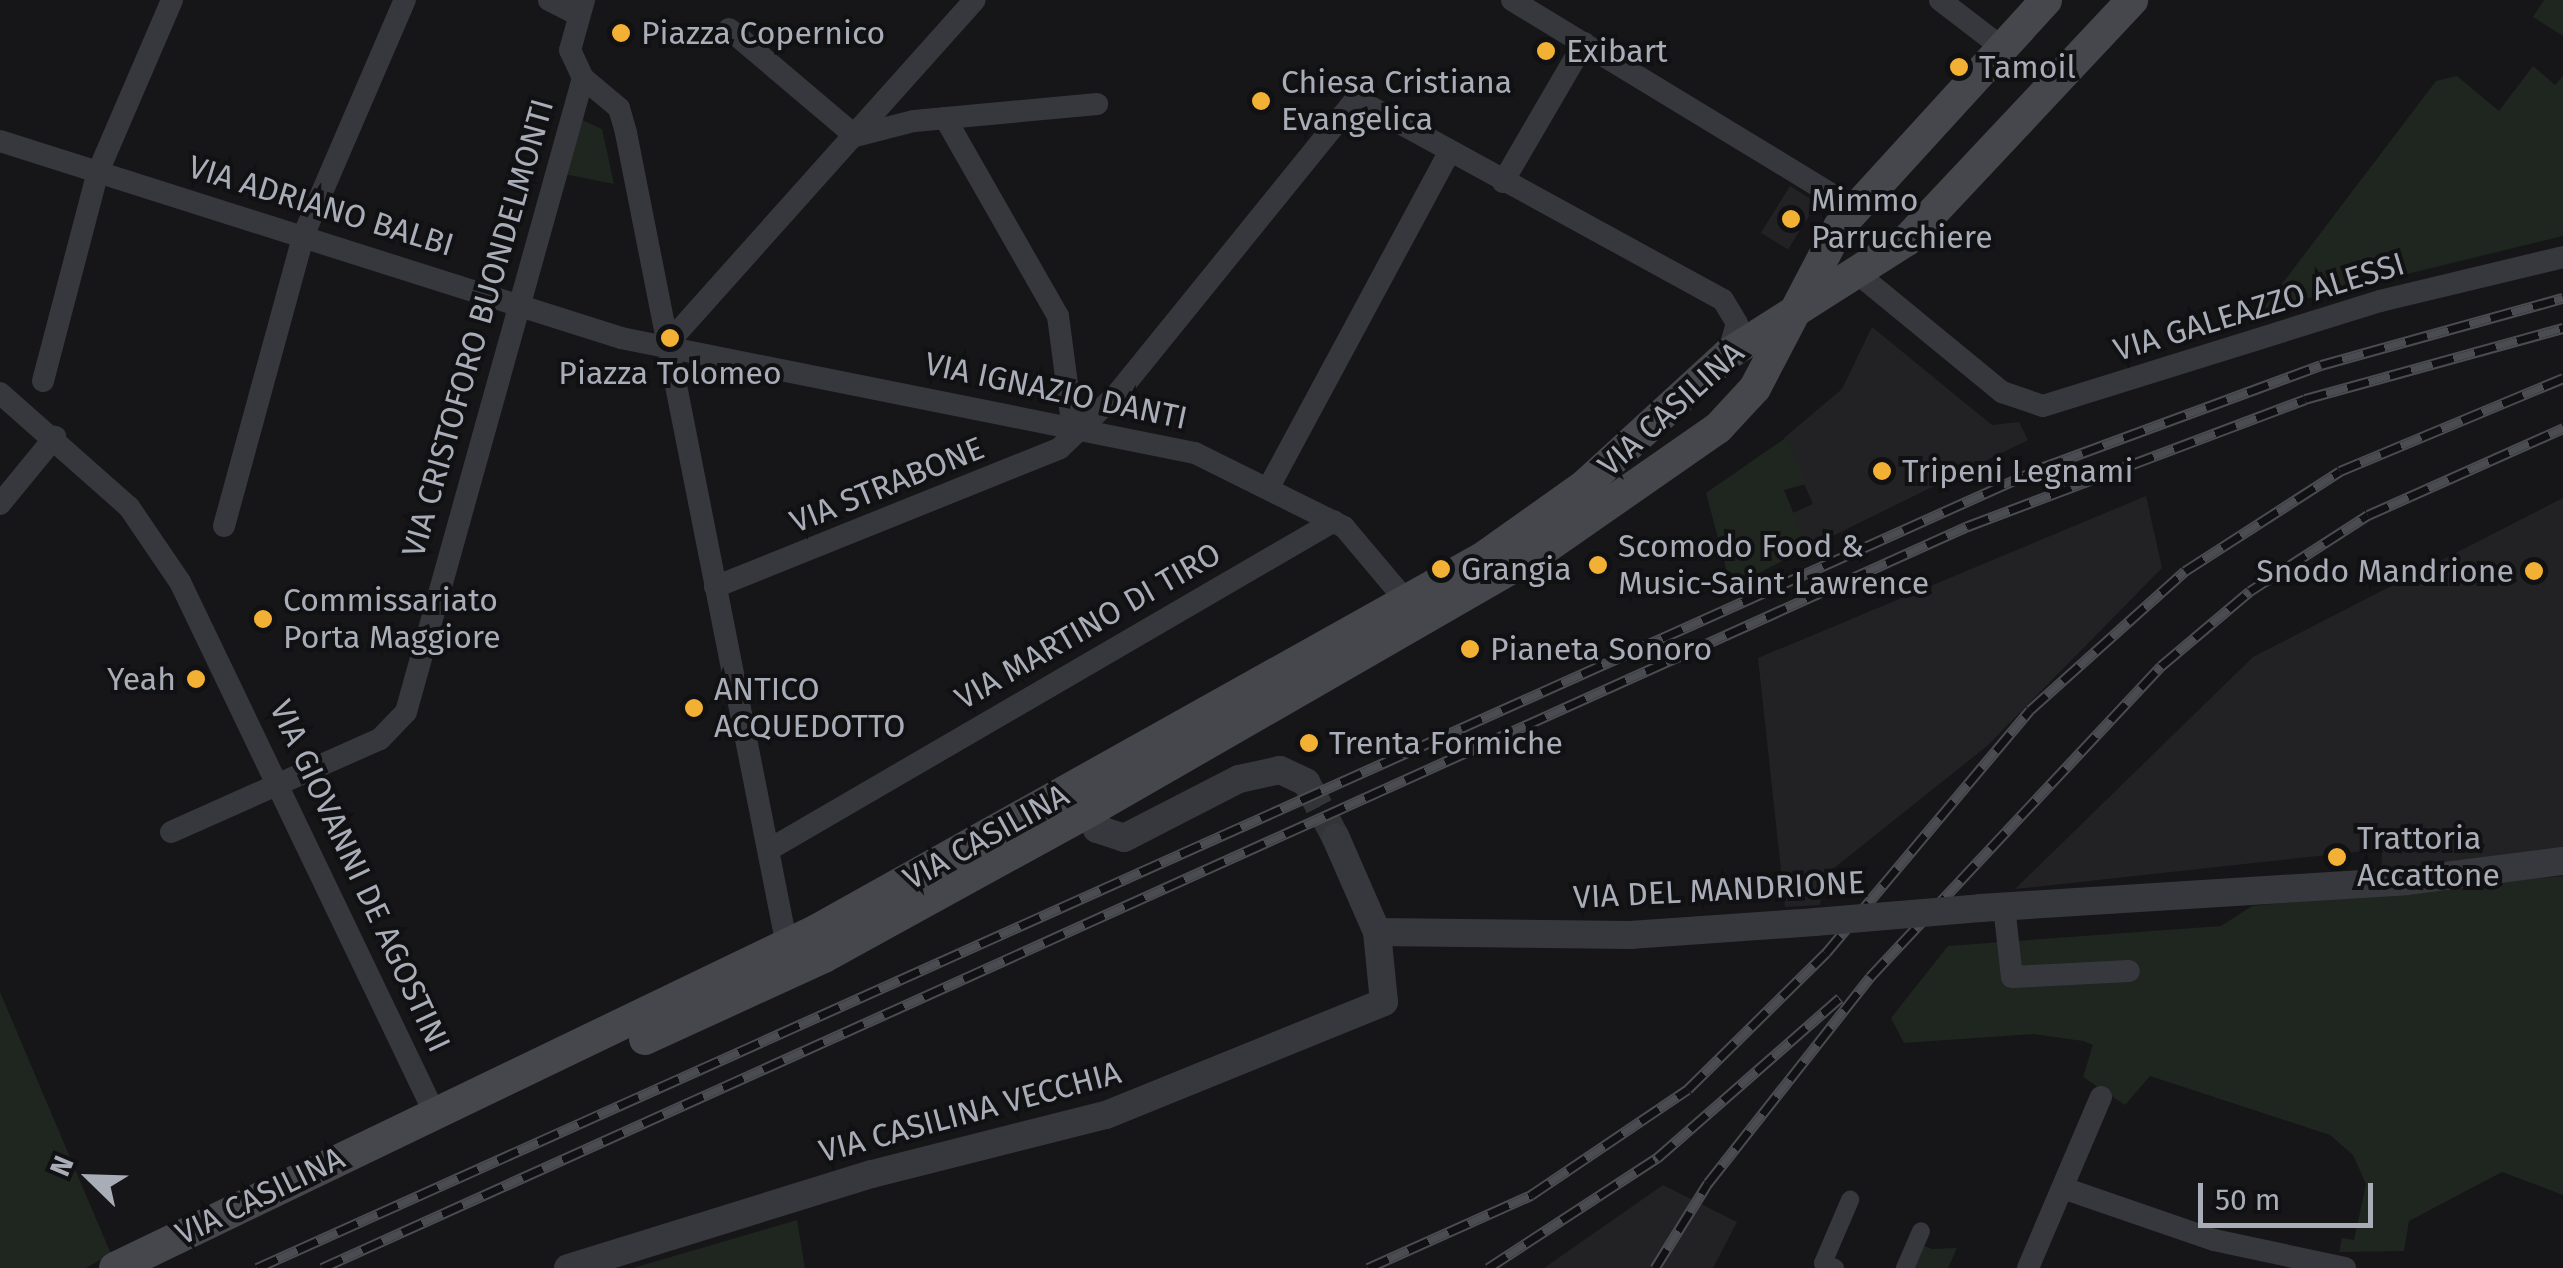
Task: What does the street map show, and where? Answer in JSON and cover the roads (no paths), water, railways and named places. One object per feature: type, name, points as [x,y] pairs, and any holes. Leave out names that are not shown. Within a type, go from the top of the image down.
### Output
[{"type":"main road","name":"VIA CASILINA","points":[[153,1268],[798,970],[1095,808],[1541,551],[1707,436],[1749,398],[1854,208],[2046,0]]},
{"type":"main road","name":"VIA CASILINA","points":[[114,1268],[786,946],[1408,602],[1563,503],[1728,354],[1915,232],[2132,0]]},
{"type":"street","points":[[42,381],[98,172],[172,0]]},
{"type":"street","points":[[224,526],[304,234],[405,0]]},
{"type":"street","points":[[549,0],[579,7],[570,50],[583,78],[620,108],[770,848],[786,946]]},
{"type":"street","points":[[1512,0],[1854,208]]},
{"type":"street","points":[[1940,0],[2000,46]]},
{"type":"street","points":[[668,343],[855,136],[962,5]]},
{"type":"street","points":[[729,28],[855,136]]},
{"type":"street","points":[[1503,182],[1584,43]]},
{"type":"street","name":"VIA CRISTOFORO BUONDELMONTI","points":[[279,782],[380,739],[406,712],[515,300],[583,78]]},
{"type":"street","name":"VIA STRABONE","points":[[716,588],[1041,459],[1117,394],[1356,99],[1449,152]]},
{"type":"street","points":[[855,136],[946,118],[1097,104]]},
{"type":"street","points":[[946,118],[1058,316],[1072,430]]},
{"type":"street","name":"VIA ADRIANO BALBI","points":[[0,141],[515,300],[621,338],[668,343]]},
{"type":"street","points":[[1270,485],[1449,152],[1723,300],[1737,323],[1728,354]]},
{"type":"street","name":"VIA GALEAZZO ALESSI","points":[[1857,273],[1982,377],[2020,403],[2052,404],[2380,300],[2563,258]]},
{"type":"street","name":"VIA IGNAZIO DANTI","points":[[668,343],[1072,430],[1173,446],[1270,485],[1334,521],[1408,602]]},
{"type":"street","name":"VIA GIOVANNI DE AGOSTINI","points":[[0,393],[55,437],[156,542],[279,782],[434,1112]]},
{"type":"street","points":[[0,504],[55,437]]},
{"type":"street","name":"VIA MARTINO DI TIRO","points":[[770,848],[1334,521]]},
{"type":"street","points":[[1095,808],[1097,829],[1124,838],[1240,780],[1280,770],[1306,782]]},
{"type":"street","points":[[171,832],[279,782]]},
{"type":"street","points":[[1336,838],[1378,932]]},
{"type":"street","name":"VIA DEL MANDRIONE","points":[[1378,932],[1644,935],[1992,907],[2406,881],[2563,861]]},
{"type":"street","points":[[1992,907],[2012,977],[2129,971]]},
{"type":"street","name":"VIA CASILINA VECCHIA","points":[[568,1268],[872,1174],[1106,1115],[1384,997],[1378,932]]},
{"type":"street","points":[[2028,1268],[2101,1096]]},
{"type":"street","points":[[2063,1188],[2201,1237],[2345,1268]]},
{"type":"street","points":[[1835,1268],[1823,1263],[1850,1200]]},
{"type":"street","points":[[1904,1268],[1921,1230]]},
{"type":"tunnel","points":[[1306,782],[1336,838]]},
{"type":"railway","points":[[257,1268],[2041,468],[2321,365],[2563,298]]},
{"type":"railway","points":[[322,1268],[1968,526],[2305,399],[2563,328]]},
{"type":"railway","points":[[1368,1268],[1531,1195],[1688,1089],[1826,953],[2030,710],[2185,571],[2340,471],[2563,378]]},
{"type":"railway","points":[[1655,1268],[1708,1183],[1870,977],[2161,666],[2250,591],[2368,515],[2563,428]]},
{"type":"railway","points":[[1488,1268],[1657,1158],[1840,998]]},
{"type":"place","name":"Piazza Copernico","points":[[621,33]]},
{"type":"place","name":"Exibart","points":[[1546,51]]},
{"type":"place","name":"Tamoil","points":[[1959,67]]},
{"type":"place","name":"Chiesa Cristiana Evangelica","points":[[1261,101]]},
{"type":"place","name":"Mimmo Parrucchiere","points":[[1791,219]]},
{"type":"place","name":"Piazza Tolomeo","points":[[670,338]]},
{"type":"place","name":"Tripeni Legnami","points":[[1882,471]]},
{"type":"place","name":"Scomodo Food & Music-Saint Lawrence","points":[[1598,565]]},
{"type":"place","name":"Grangia","points":[[1441,569]]},
{"type":"place","name":"Snodo Mandrione","points":[[2534,571]]},
{"type":"place","name":"Commissariato Porta Maggiore","points":[[263,619]]},
{"type":"place","name":"Pianeta Sonoro","points":[[1470,649]]},
{"type":"place","name":"Yeah","points":[[196,679]]},
{"type":"place","name":"ANTICO ACQUEDOTTO","points":[[694,708]]},
{"type":"place","name":"Trenta Formiche","points":[[1309,743]]},
{"type":"place","name":"Trattoria Accattone","points":[[2337,857]]}]
